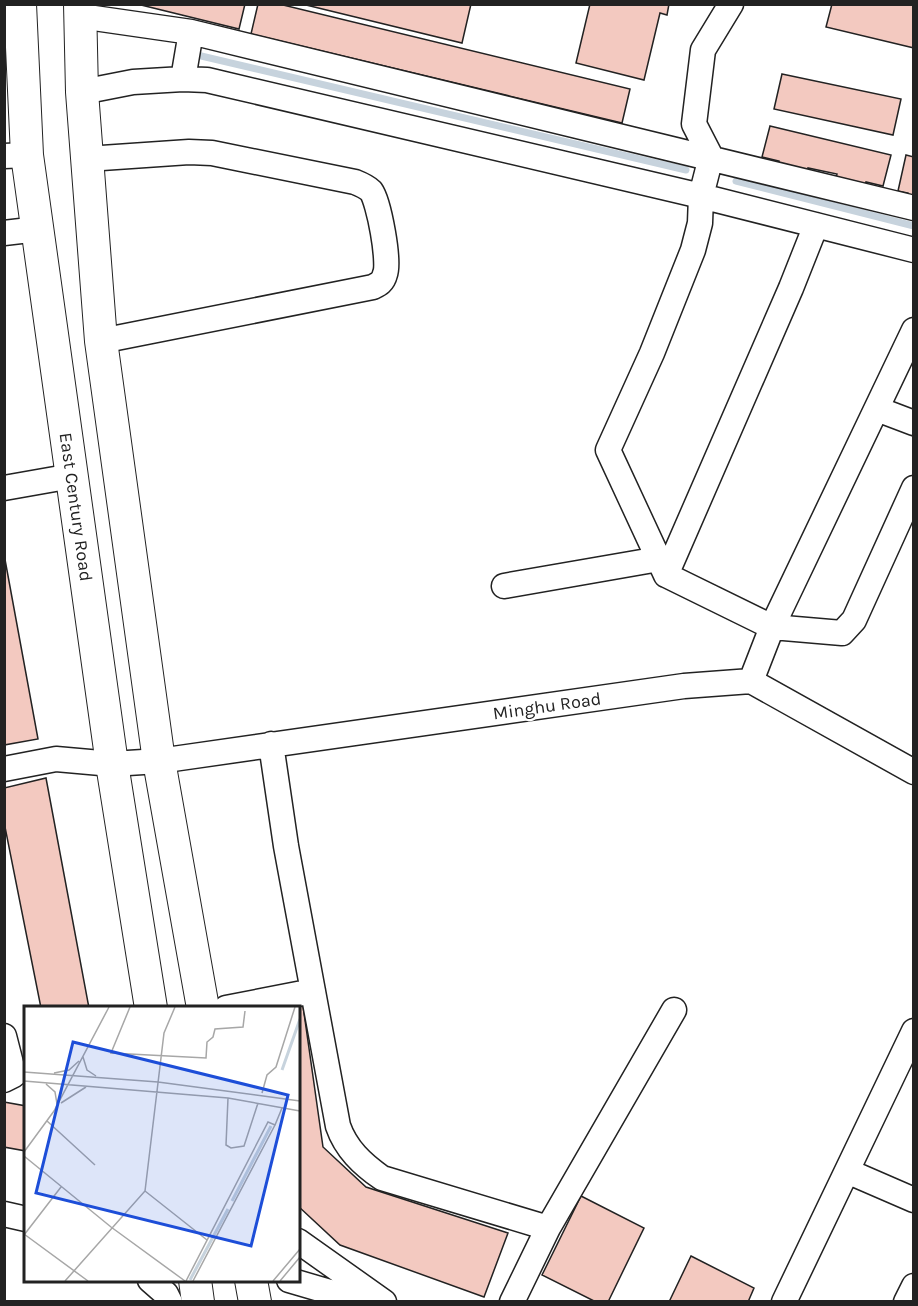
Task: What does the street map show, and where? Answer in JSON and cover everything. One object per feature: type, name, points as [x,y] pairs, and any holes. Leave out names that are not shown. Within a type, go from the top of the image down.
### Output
[{"type":"main road","name":"East Century Road","points":[[20,4],[16,155],[38,229],[112,764],[151,1006]]},
{"type":"main road","points":[[80,10],[82,92],[101,340],[159,761],[203,1006]]},
{"type":"main road","points":[[195,1282],[198,1302]]},
{"type":"main road","points":[[251,1282],[255,1302]]},
{"type":"street","points":[[663,567],[608,450],[651,354],[693,250],[700,223],[701,196],[711,157],[694,124],[703,50],[731,4]]},
{"type":"street","points":[[80,10],[191,32],[914,208]]},
{"type":"street","points":[[183,79],[191,32]]},
{"type":"street","points":[[82,92],[134,82],[207,80],[701,196],[914,250]]},
{"type":"street","points":[[87,159],[189,152],[212,153],[355,182],[366,187],[374,198],[387,254],[386,274],[381,283],[373,287],[101,340]]},
{"type":"street","points":[[663,567],[791,288],[816,225]]},
{"type":"street","points":[[4,233],[38,229]]},
{"type":"street","points":[[914,330],[772,627],[751,681],[914,772]]},
{"type":"street","points":[[877,409],[914,423]]},
{"type":"street","points":[[4,488],[72,476]]},
{"type":"street","points":[[504,586],[663,567],[772,627],[842,633],[854,620],[914,488]]},
{"type":"street","name":"Minghu Road","points":[[4,769],[56,759],[112,764],[159,761],[684,686],[751,681]]},
{"type":"street","points":[[271,744],[286,846],[342,1138],[359,1161],[382,1178],[548,1228]]},
{"type":"street","points":[[236,1006],[313,991]]},
{"type":"street","points":[[512,1302],[548,1228],[674,1010]]},
{"type":"street","points":[[784,1302],[914,1031]]},
{"type":"street","points":[[4,1036],[14,1075],[4,1080]]},
{"type":"street","points":[[848,1171],[914,1200]]},
{"type":"street","points":[[4,1214],[24,1219]]},
{"type":"street","points":[[300,1242],[384,1302]]},
{"type":"street","points":[[151,1282],[166,1294],[170,1302]]},
{"type":"street","points":[[293,1282],[364,1302]]},
{"type":"street","points":[[906,1302],[914,1286]]},
{"type":"building","points":[[137,4],[245,4],[239,29]]},
{"type":"building","points":[[258,4],[279,4],[630,89],[622,123],[251,34]]},
{"type":"building","points":[[302,4],[471,4],[462,43]]},
{"type":"building","points":[[590,4],[669,4],[667,15],[660,13],[644,80],[576,63]]},
{"type":"building","points":[[832,4],[914,4],[914,48],[826,27]]},
{"type":"building","points":[[782,74],[901,99],[893,135],[774,109]]},
{"type":"building","points":[[770,126],[891,155],[883,186],[866,182],[864,188],[835,181],[837,174],[808,168],[807,174],[778,167],[779,161],[762,157]]},
{"type":"building","points":[[906,155],[914,157],[914,201],[907,200],[908,193],[898,191]]},
{"type":"building","points":[[4,554],[38,739],[4,745]]},
{"type":"building","points":[[46,778],[89,1006],[41,1006],[4,822],[4,788]]},
{"type":"building","points":[[303,1006],[323,1147],[366,1187],[508,1233],[484,1297],[340,1245],[300,1208],[300,1007]]},
{"type":"building","points":[[4,1102],[24,1106],[24,1151],[4,1147]]},
{"type":"building","points":[[581,1196],[644,1228],[608,1302],[596,1302],[542,1275]]},
{"type":"building","points":[[691,1256],[754,1288],[748,1302],[669,1302]]},
{"type":"waterway","points":[[197,55],[686,170]]},
{"type":"waterway","points":[[736,181],[914,226]]}]
